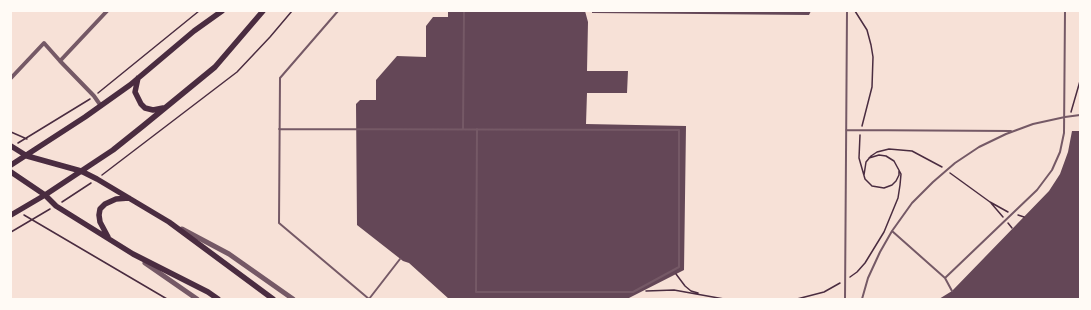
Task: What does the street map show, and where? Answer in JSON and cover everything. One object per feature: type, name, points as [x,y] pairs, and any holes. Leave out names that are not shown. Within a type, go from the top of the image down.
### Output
[{"type":"main road","points":[[11,215],[45,195],[113,150],[165,108],[215,67],[263,11]]},
{"type":"main road","points":[[11,166],[101,106],[138,78],[194,31],[220,12]]},
{"type":"main road","points":[[138,78],[135,86],[135,92],[141,104],[145,108],[153,110],[165,108]]},
{"type":"main road","points":[[12,146],[27,156],[81,171],[97,179],[169,222],[273,299]]},
{"type":"main road","points":[[11,172],[45,195],[56,206],[133,254],[208,292],[218,299]]},
{"type":"main road","points":[[108,238],[100,222],[100,209],[105,204],[116,199],[129,198]]},
{"type":"street","points":[[60,61],[105,12]]},
{"type":"street","points":[[11,78],[44,43],[94,96],[101,106]]},
{"type":"street","points":[[169,222],[229,254],[293,299]]},
{"type":"street","points":[[133,254],[197,299]]},
{"type":"lane","points":[[338,11],[280,78],[279,223],[369,299],[400,259]]},
{"type":"lane","points":[[463,129],[464,11]]},
{"type":"lane","points":[[845,299],[847,11]]},
{"type":"lane","points":[[945,278],[1037,190],[1052,170],[1060,152],[1064,133],[1065,11]]},
{"type":"lane","points":[[862,299],[868,278],[892,231],[917,198],[955,163],[979,147],[1014,131],[1033,124],[1065,116],[1080,115]]},
{"type":"lane","points":[[279,129],[477,129],[679,130],[679,267],[633,292],[476,292],[477,129]]},
{"type":"lane","points":[[846,130],[1014,131]]},
{"type":"lane","points":[[892,231],[945,278],[952,291]]},
{"type":"path","points":[[12,146],[27,139],[94,96],[199,11]]},
{"type":"path","points":[[11,232],[56,206],[97,179],[237,72],[292,11]]},
{"type":"path","points":[[855,11],[867,30],[871,45],[872,57],[872,87],[862,126]]},
{"type":"path","points":[[1070,116],[1080,81]]},
{"type":"path","points":[[11,132],[27,139]]},
{"type":"path","points":[[861,133],[859,158],[865,179],[872,186],[884,188],[892,185],[896,181],[899,171]]},
{"type":"path","points":[[797,299],[824,292],[840,284],[857,272],[865,263],[884,232],[893,211],[900,185],[901,174],[894,161],[886,156],[879,155],[869,158]]},
{"type":"path","points":[[990,202],[1004,218]]},
{"type":"path","points":[[17,211],[167,299]]},
{"type":"path","points":[[1007,222],[1012,228]]},
{"type":"path","points":[[676,274],[679,280],[692,291],[724,299]]},
{"type":"path","points":[[642,291],[674,290],[704,294]]},
{"type":"building","points":[[448,11],[585,11],[588,22],[587,71],[628,71],[627,93],[587,93],[586,124],[686,126],[684,270],[627,299],[449,299],[409,263],[403,261],[357,225],[356,104],[360,100],[376,100],[376,80],[397,56],[426,57],[426,26],[433,17],[448,17]]},
{"type":"building","points":[[592,11],[811,11],[809,15],[592,13]]},
{"type":"building","points":[[1072,131],[1080,131],[1080,299],[939,299],[952,291],[1049,191],[1060,174],[1068,152]]}]
